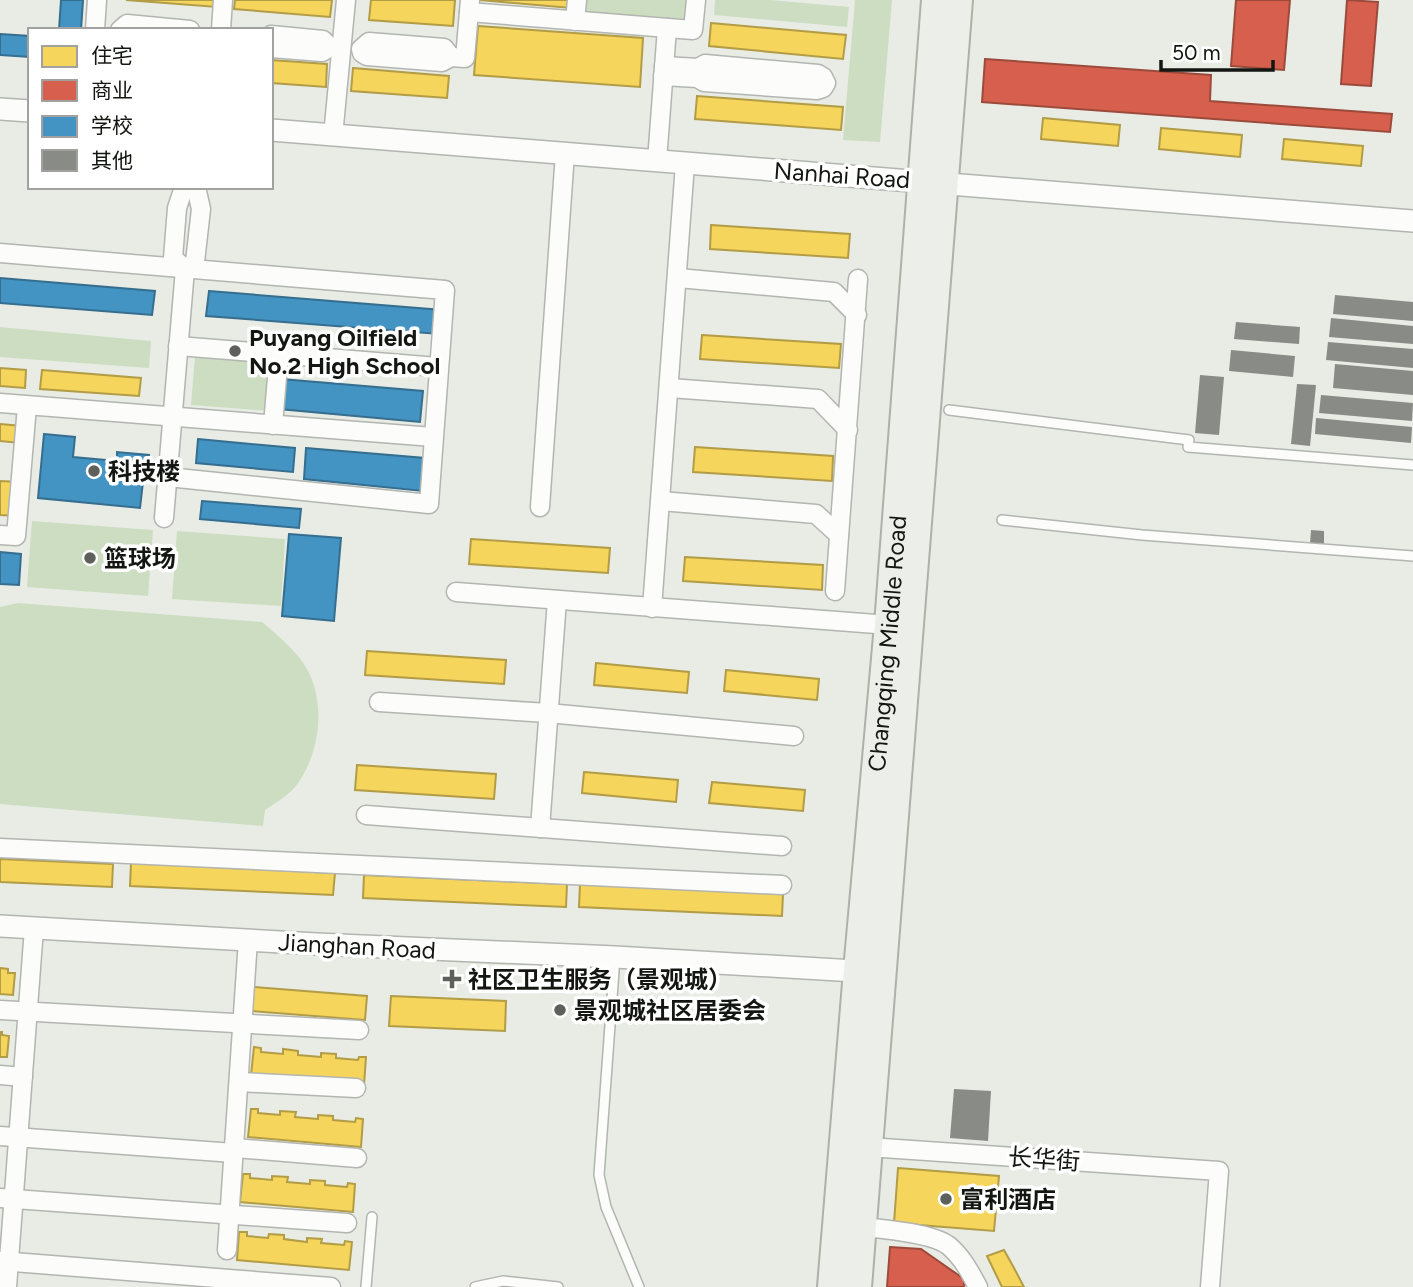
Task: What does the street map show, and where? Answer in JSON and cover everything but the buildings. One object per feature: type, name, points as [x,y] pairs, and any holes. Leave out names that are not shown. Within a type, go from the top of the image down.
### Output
[{"type":"main road","name":"Changqing Middle Road","points":[[832,1287],[869,972],[933,182],[936,0]]},
{"type":"main road","name":"Changqing Middle Road","points":[[857,1287],[868,1147],[869,972],[889,625],[933,182],[958,0]]},
{"type":"street","points":[[95,28],[97,0]]},
{"type":"street","points":[[220,28],[223,0]]},
{"type":"street","points":[[333,136],[336,47],[346,0]]},
{"type":"street","points":[[576,21],[577,0]]},
{"type":"street","points":[[273,35],[323,40],[336,47],[361,49],[362,54],[367,55],[442,62],[451,57],[465,58],[469,6],[576,21],[693,30],[696,0]]},
{"type":"street","points":[[121,28],[127,24],[169,28]]},
{"type":"street","points":[[656,161],[667,28]]},
{"type":"street","points":[[273,48],[322,52],[336,47]]},
{"type":"street","points":[[664,71],[697,73],[704,82],[817,90],[823,88],[826,83],[824,77],[818,74],[705,64],[697,73]]},
{"type":"street","points":[[0,109],[28,111]]},
{"type":"street","name":"Nanhai Road","points":[[273,131],[1413,221]]},
{"type":"street","points":[[540,507],[565,153]]},
{"type":"street","points":[[652,608],[685,163]]},
{"type":"street","points":[[164,518],[184,269],[173,258],[177,208],[183,189]]},
{"type":"street","points":[[184,269],[195,262],[201,209],[196,189]]},
{"type":"street","points":[[0,253],[445,290],[429,504],[168,477]]},
{"type":"street","points":[[678,278],[834,292],[857,315]]},
{"type":"street","points":[[835,591],[858,279]]},
{"type":"street","points":[[178,346],[438,367]]},
{"type":"street","points":[[273,425],[279,354]]},
{"type":"street","points":[[670,388],[818,399],[848,430]]},
{"type":"street","points":[[0,403],[433,437]]},
{"type":"street","points":[[0,534],[16,536],[27,406]]},
{"type":"street","points":[[661,501],[816,514],[839,535]]},
{"type":"street","points":[[456,592],[889,625]]},
{"type":"street","points":[[540,828],[556,600]]},
{"type":"street","points":[[379,702],[548,713],[793,736]]},
{"type":"street","points":[[366,815],[782,846]]},
{"type":"street","points":[[0,848],[782,885]]},
{"type":"street","name":"Jianghan Road","points":[[0,926],[869,972]]},
{"type":"street","points":[[7,1287],[4,1262],[9,1136],[23,1077],[34,928]]},
{"type":"street","points":[[227,1250],[248,940]]},
{"type":"street","points":[[0,1010],[359,1030]]},
{"type":"street","points":[[0,1075],[23,1077]]},
{"type":"street","points":[[239,1082],[356,1088]]},
{"type":"street","points":[[9,1136],[357,1158]]},
{"type":"street","name":"长华街","points":[[868,1147],[1219,1171],[1210,1287]]},
{"type":"street","points":[[7,1198],[347,1223]]},
{"type":"street","points":[[862,1227],[912,1233],[946,1244],[962,1260],[978,1287]]},
{"type":"street","points":[[4,1262],[331,1287]]},
{"type":"lane","points":[[949,410],[1189,440],[1188,447],[1413,465]]},
{"type":"lane","points":[[1002,520],[1142,535],[1413,556]]},
{"type":"lane","points":[[615,957],[599,1175],[606,1207],[639,1287]]},
{"type":"lane","points":[[366,1287],[372,1217]]},
{"type":"lane","points":[[475,1287],[503,1281],[558,1287]]},
{"type":"green space","points":[[582,0],[690,0],[689,19],[581,12]]},
{"type":"green space","points":[[715,0],[770,0],[849,7],[847,27],[714,15]]},
{"type":"green space","points":[[855,0],[892,0],[880,142],[843,140]]},
{"type":"green space","points":[[0,327],[151,341],[149,368],[0,357]]},
{"type":"green space","points":[[195,357],[272,363],[269,411],[191,405]]},
{"type":"green space","name":"篮球场","points":[[32,521],[153,530],[148,596],[27,587]]},
{"type":"green space","name":"篮球场","points":[[177,531],[285,539],[281,606],[172,599]]},
{"type":"green space","points":[[18,603],[262,622],[303,662],[317,697],[316,742],[298,783],[287,795],[265,810],[263,826],[0,804],[0,607]]},
{"type":"place","name":"Puyang Oilfield No.2 High School","points":[[235,351]]},
{"type":"place","name":"科技楼","points":[[94,471]]},
{"type":"place","name":"篮球场","points":[[90,558]]},
{"type":"place","name":"社区卫生服务（景观城）","points":[[452,979]]},
{"type":"place","name":"景观城社区居委会","points":[[560,1010]]},
{"type":"place","name":"富利酒店","points":[[946,1199]]}]
